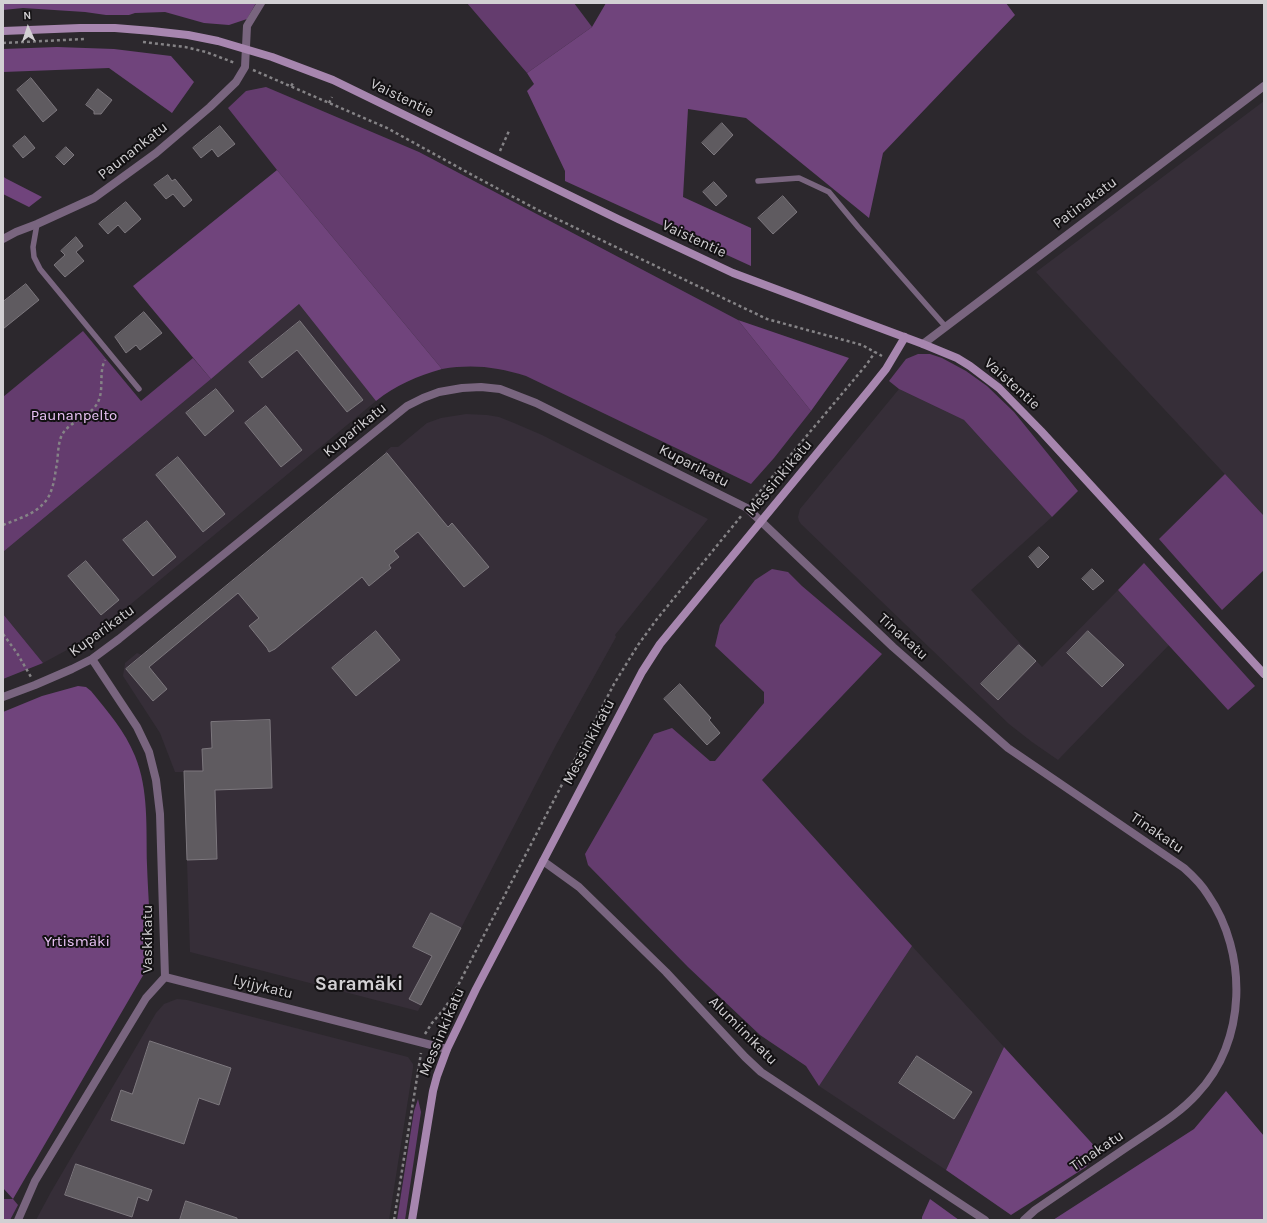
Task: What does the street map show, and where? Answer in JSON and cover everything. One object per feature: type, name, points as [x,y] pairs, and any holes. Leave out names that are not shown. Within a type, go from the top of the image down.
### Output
[{"type":"street","points":[[245,67],[245,49],[248,26],[261,3]]},
{"type":"street","name":"Vaistentie","points":[[3,31],[80,28],[144,30],[188,35],[218,41],[272,57],[333,80],[496,160],[733,273],[957,358],[999,388],[1041,431],[1264,674]]},
{"type":"street","name":"Paunankatu","points":[[3,239],[94,198],[156,153],[226,92],[236,82],[245,67]]},
{"type":"street","name":"Patinakatu","points":[[923,344],[1264,86]]},
{"type":"street","name":"Messinkikatu","points":[[412,1220],[433,1091],[447,1049],[476,989],[642,672],[660,644],[886,369],[905,337]]},
{"type":"street","name":"Kuparikatu","points":[[3,696],[35,685],[92,659],[119,639],[407,406],[439,392],[462,388],[481,388],[500,389],[519,396],[747,508],[761,521]]},
{"type":"street","name":"Tinakatu","points":[[761,521],[893,647],[1008,748],[1184,868],[1208,894],[1224,926],[1235,962],[1237,980],[1236,998],[1230,1034],[1217,1066],[1208,1080],[1198,1094],[1172,1117],[1035,1210],[1024,1220]]},
{"type":"street","name":"Vaskikatu","points":[[18,1220],[35,1181],[146,998],[165,977],[160,814],[156,780],[149,752],[137,728],[92,659]]},
{"type":"street","name":"Alumiinikatu","points":[[543,861],[579,887],[666,972],[745,1057],[761,1072],[985,1220]]},
{"type":"street","name":"Lyijykatu","points":[[165,977],[447,1049]]},
{"type":"lane","points":[[758,181],[799,178],[829,192],[945,326]]},
{"type":"lane","points":[[37,224],[33,247],[34,257],[40,269],[139,389]]},
{"type":"path","points":[[3,43],[85,39]]},
{"type":"path","points":[[143,42],[185,47],[206,52],[291,86],[387,128],[536,209],[767,319],[862,346],[891,360]]},
{"type":"path","points":[[291,86],[294,82]]},
{"type":"path","points":[[329,103],[332,97]]},
{"type":"path","points":[[496,160],[509,131]]},
{"type":"path","points":[[3,525],[20,519],[36,510],[42,506],[50,494],[55,477],[61,436],[65,430],[89,412],[97,403],[101,389],[101,371],[109,354]]},
{"type":"path","points":[[3,634],[17,653],[35,685]]},
{"type":"shaded area","points":[[1264,101],[1264,516],[1036,272]]},
{"type":"shaded area","points":[[299,304],[376,401],[102,628],[86,639],[43,663],[3,614],[3,552]]},
{"type":"shaded area","points":[[899,389],[964,420],[1052,517],[971,590],[1042,667],[1118,590],[1169,645],[1058,760],[1009,724],[799,521],[798,517],[800,509]]},
{"type":"shaded area","points":[[466,414],[499,417],[542,435],[708,519],[615,635],[616,637],[556,745],[418,1011],[190,952],[184,772],[175,772],[160,733],[123,676],[125,663],[137,653],[142,655],[386,454],[385,452],[391,447],[398,447],[427,423],[441,418]]},
{"type":"shaded area","points":[[912,946],[1004,1047],[946,1170],[819,1086]]},
{"type":"shaded area","points":[[177,999],[187,1000],[408,1057],[413,1064],[413,1068],[389,1220],[36,1220],[156,1013],[164,1004]]},
{"type":"green space","points":[[3,3],[256,3],[247,19],[229,25],[204,23],[165,12],[106,15],[85,12],[23,8],[3,10]]},
{"type":"green space","points":[[467,3],[574,3],[592,27],[527,73]]},
{"type":"green space","points":[[606,3],[1006,3],[1015,15],[883,153],[869,218],[746,118],[688,109],[683,197],[751,228],[751,266],[565,181],[565,171],[527,91],[534,84],[527,73],[592,27]]},
{"type":"green space","points":[[57,47],[114,49],[171,56],[194,82],[172,113],[109,68],[3,72],[3,49]]},
{"type":"green space","points":[[266,87],[419,152],[738,320],[811,411],[774,458],[751,484],[526,376],[505,370],[485,367],[453,367],[442,369],[277,170],[228,108],[246,91]]},
{"type":"green space","points":[[277,170],[442,369],[407,382],[391,390],[376,401],[299,304],[211,379],[133,286]]},
{"type":"green space","points":[[3,176],[42,197],[29,207],[3,194]]},
{"type":"green space","points":[[738,320],[849,358],[811,411]]},
{"type":"green space","name":"Paunanpelto","points":[[83,331],[141,401],[193,358],[211,379],[3,552],[3,397]]},
{"type":"green space","points":[[918,354],[930,354],[942,358],[966,371],[987,386],[1014,412],[1078,491],[1052,517],[964,420],[899,389],[889,381],[906,359]]},
{"type":"green space","points":[[1225,474],[1264,516],[1264,570],[1222,610],[1159,539]]},
{"type":"green space","points":[[1144,563],[1255,686],[1228,710],[1118,590]]},
{"type":"green space","points":[[772,569],[788,572],[802,586],[882,654],[762,780],[912,946],[819,1086],[806,1066],[760,1035],[688,967],[588,865],[585,854],[654,734],[672,728],[710,761],[715,761],[764,703],[764,692],[715,646],[720,625],[755,580]]},
{"type":"green space","points":[[3,614],[43,663],[3,679]]},
{"type":"green space","name":"Yrtismäki","points":[[78,686],[86,687],[91,691],[116,722],[131,747],[143,782],[146,810],[150,956],[145,972],[13,1199],[3,1188],[3,712],[42,696]]},
{"type":"green space","points":[[1004,1047],[1099,1151],[1086,1167],[1011,1215],[946,1170]]},
{"type":"green space","points":[[1226,1091],[1264,1136],[1264,1220],[1053,1220],[1194,1129]]},
{"type":"green space","points":[[418,1099],[421,1112],[405,1220],[397,1220],[414,1111]]},
{"type":"green space","points":[[3,1199],[13,1199],[18,1205],[10,1220],[3,1220]]},
{"type":"green space","points":[[930,1199],[959,1220],[922,1220]]},
{"type":"building","points":[[31,78],[57,110],[43,122],[17,90]]},
{"type":"building","points":[[98,89],[112,100],[101,114],[94,114],[94,111],[86,105]]},
{"type":"building","points":[[722,123],[733,135],[714,155],[702,143]]},
{"type":"building","points":[[220,126],[235,144],[218,157],[212,149],[201,158],[193,148]]},
{"type":"building","points":[[25,136],[35,148],[23,158],[13,146]]},
{"type":"building","points":[[66,147],[74,155],[64,165],[56,157]]},
{"type":"building","points":[[168,175],[172,181],[175,179],[192,200],[184,207],[173,194],[166,199],[154,185]]},
{"type":"building","points":[[714,182],[727,196],[716,206],[703,192]]},
{"type":"building","points":[[783,196],[797,212],[773,234],[758,218]]},
{"type":"building","points":[[126,202],[141,219],[125,233],[118,225],[108,234],[99,224]]},
{"type":"building","points":[[76,237],[83,246],[76,252],[84,261],[65,277],[54,265],[65,255],[61,251]]},
{"type":"building","points":[[26,284],[39,300],[3,329],[3,302]]},
{"type":"building","points":[[144,312],[162,333],[140,350],[136,345],[126,353],[115,337]]},
{"type":"building","points":[[300,321],[363,400],[347,412],[297,350],[262,378],[249,362]]},
{"type":"building","points":[[216,389],[234,411],[205,436],[186,413]]},
{"type":"building","points":[[266,406],[302,450],[281,467],[245,423]]},
{"type":"building","points":[[387,453],[448,527],[452,523],[489,567],[464,587],[418,532],[394,551],[399,557],[389,565],[391,568],[369,586],[362,577],[275,649],[269,652],[249,626],[259,618],[238,593],[149,667],[167,689],[153,701],[126,669]]},
{"type":"building","points":[[178,457],[225,514],[203,532],[156,475]]},
{"type":"building","points":[[147,521],[176,557],[153,576],[123,540]]},
{"type":"building","points":[[1039,547],[1049,557],[1038,568],[1029,557]]},
{"type":"building","points":[[86,561],[119,600],[101,615],[68,576]]},
{"type":"building","points":[[1092,569],[1104,581],[1093,590],[1082,579]]},
{"type":"building","points":[[376,631],[400,660],[356,696],[332,668]]},
{"type":"building","points":[[1088,631],[1124,665],[1102,687],[1067,653]]},
{"type":"building","points":[[1019,645],[1036,661],[998,700],[981,684]]},
{"type":"building","points":[[680,684],[711,718],[709,720],[720,733],[707,745],[664,699]]},
{"type":"building","points":[[270,720],[272,788],[215,790],[217,859],[187,860],[184,771],[203,771],[202,749],[212,748],[211,722]]},
{"type":"building","points":[[431,913],[461,928],[421,1005],[409,999],[432,956],[413,947]]},
{"type":"building","points":[[150,1041],[231,1068],[219,1105],[199,1098],[184,1144],[111,1120],[121,1090],[132,1094]]},
{"type":"building","points":[[917,1056],[972,1092],[954,1119],[899,1083]]},
{"type":"building","points":[[76,1164],[152,1190],[148,1201],[138,1197],[132,1217],[65,1195]]},
{"type":"building","points":[[186,1201],[237,1218],[237,1220],[180,1220]]},
{"type":"district","name":"Saramäki","points":[[359,985]]}]
